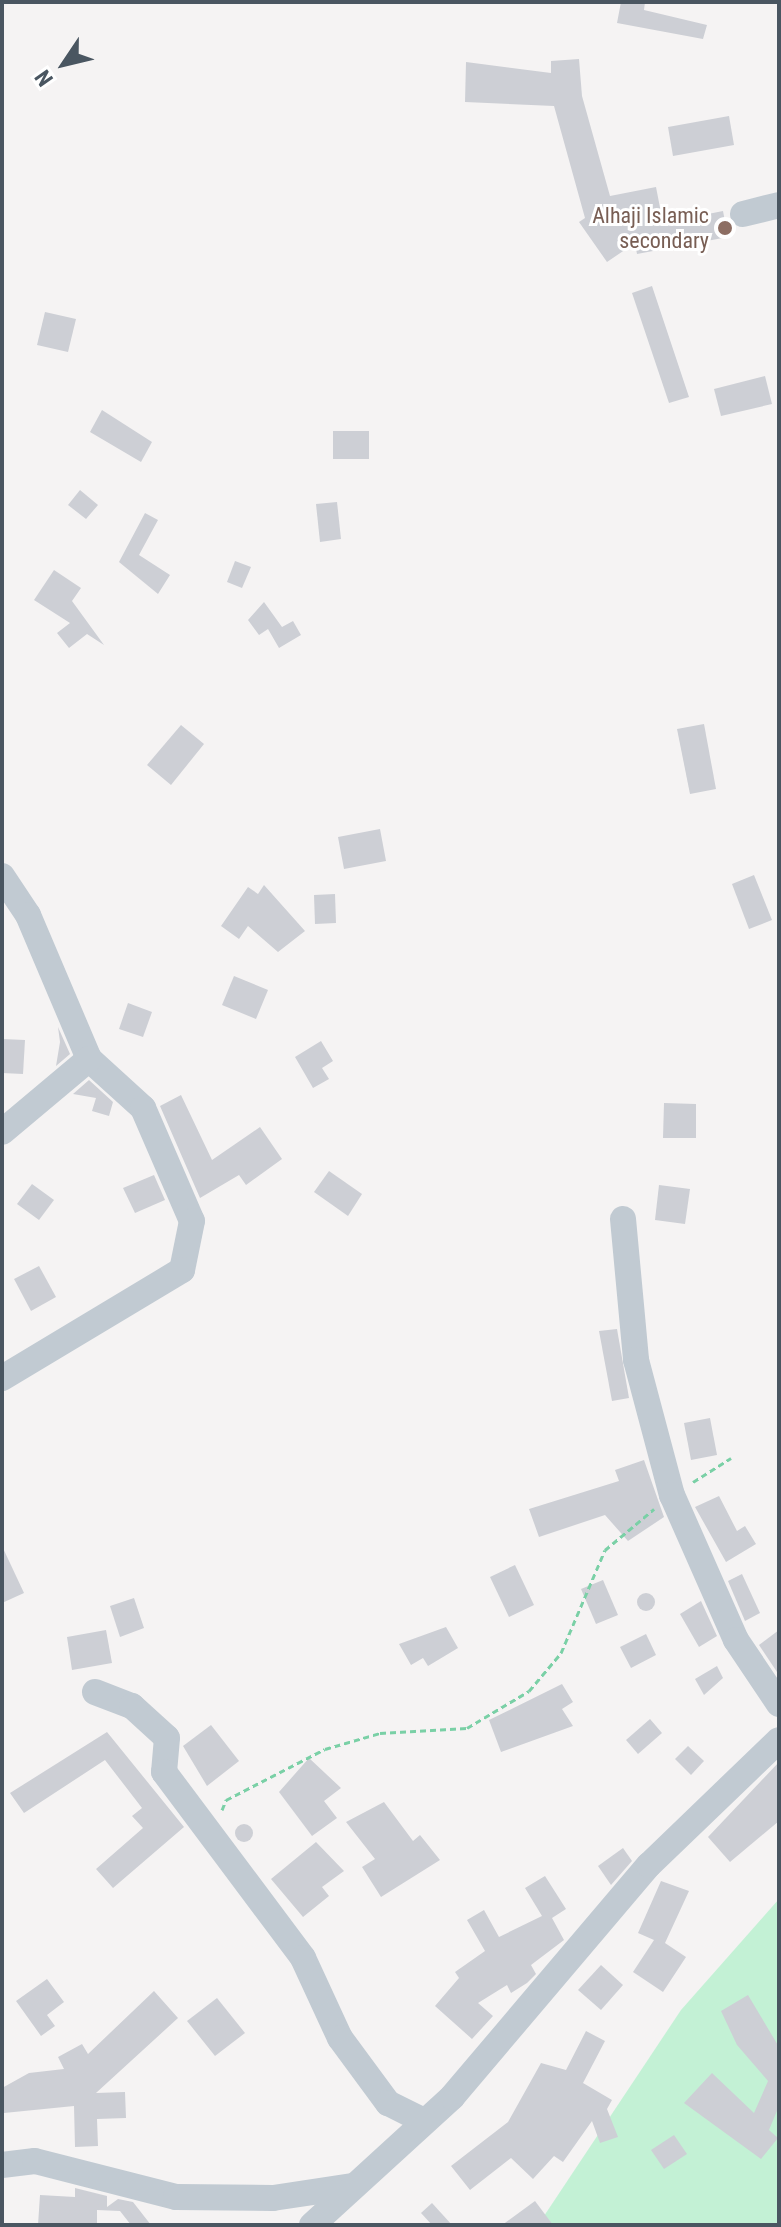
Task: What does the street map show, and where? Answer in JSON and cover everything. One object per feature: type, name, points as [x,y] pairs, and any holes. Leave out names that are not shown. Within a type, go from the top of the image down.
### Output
[{"type":"street","points":[[743,214],[779,205]]},
{"type":"street","points":[[2,876],[28,915],[89,1059],[143,1108],[192,1221],[182,1270],[2,1378]]},
{"type":"street","points":[[2,1132],[89,1059]]},
{"type":"street","points":[[623,1219],[636,1360],[672,1495],[736,1640],[779,1704]]},
{"type":"street","points":[[95,1692],[132,1706],[167,1738],[164,1772],[210,1838],[303,1958],[340,2038],[388,2103],[424,2121]]},
{"type":"street","points":[[312,2225],[424,2121],[649,1865],[779,1740]]},
{"type":"street","points":[[2,2165],[35,2161],[176,2197],[273,2198],[352,2186]]},
{"type":"path","points":[[210,1838],[226,1800],[325,1749],[380,1733],[467,1728],[529,1691],[561,1653],[605,1550],[672,1495],[731,1458]]},
{"type":"green space","points":[[779,1899],[779,2225],[538,2225],[681,2010]]},
{"type":"building","points":[[621,2],[645,2],[644,10],[707,25],[703,39],[617,23]]},
{"type":"building","points":[[579,59],[582,96],[610,196],[656,187],[663,223],[723,211],[728,237],[637,254],[635,243],[607,262],[579,222],[585,218],[554,106],[465,102],[466,62],[551,73],[551,61]]},
{"type":"building","points":[[729,116],[734,145],[673,156],[668,127]]},
{"type":"building","points":[[652,286],[689,397],[669,403],[632,293]]},
{"type":"building","points":[[45,312],[76,319],[68,352],[37,345]]},
{"type":"building","points":[[765,376],[772,404],[721,416],[714,389]]},
{"type":"building","points":[[102,410],[152,442],[141,462],[90,432]]},
{"type":"building","points":[[333,431],[369,431],[369,459],[333,459]]},
{"type":"building","points":[[80,490],[98,505],[86,519],[68,505]]},
{"type":"building","points":[[337,502],[341,539],[320,542],[316,504]]},
{"type":"building","points":[[145,513],[158,520],[139,555],[170,575],[158,594],[119,562]]},
{"type":"building","points":[[235,561],[251,567],[242,588],[227,582]]},
{"type":"building","points":[[54,570],[81,588],[72,601],[104,645],[87,634],[69,648],[57,633],[70,623],[34,600]]},
{"type":"building","points":[[264,602],[282,627],[293,621],[301,635],[279,648],[268,629],[259,635],[248,620]]},
{"type":"building","points":[[704,724],[716,789],[690,794],[677,729]]},
{"type":"building","points":[[181,725],[204,744],[171,785],[147,765]]},
{"type":"building","points":[[380,829],[386,861],[344,869],[338,837]]},
{"type":"building","points":[[754,875],[772,920],[749,929],[732,884]]},
{"type":"building","points":[[264,885],[305,931],[278,952],[248,926],[239,939],[221,926],[248,887],[258,894]]},
{"type":"building","points":[[335,894],[336,923],[315,924],[314,895]]},
{"type":"building","points":[[234,976],[268,990],[256,1019],[222,1005]]},
{"type":"building","points":[[128,1003],[152,1012],[143,1037],[119,1029]]},
{"type":"building","points":[[58,1027],[70,1054],[56,1066],[60,1042]]},
{"type":"building","points":[[2,1039],[25,1040],[23,1074],[2,1073]]},
{"type":"building","points":[[321,1041],[333,1061],[322,1068],[329,1079],[313,1088],[295,1057]]},
{"type":"building","points":[[89,1080],[113,1102],[109,1116],[92,1111],[96,1098],[73,1094]]},
{"type":"building","points":[[181,1095],[212,1160],[260,1127],[282,1159],[246,1185],[239,1175],[200,1198],[160,1106]]},
{"type":"building","points":[[664,1103],[696,1104],[696,1138],[663,1138]]},
{"type":"building","points":[[329,1171],[362,1194],[348,1216],[314,1192]]},
{"type":"building","points":[[154,1175],[165,1200],[135,1213],[123,1188]]},
{"type":"building","points":[[32,1184],[54,1200],[39,1220],[17,1204]]},
{"type":"building","points":[[659,1185],[690,1189],[685,1224],[655,1220]]},
{"type":"building","points":[[39,1266],[56,1297],[31,1311],[14,1279]]},
{"type":"building","points":[[617,1329],[629,1398],[612,1401],[599,1331]]},
{"type":"building","points":[[710,1418],[717,1455],[691,1460],[684,1423]]},
{"type":"building","points":[[644,1460],[664,1517],[628,1541],[605,1515],[539,1537],[529,1509],[619,1481],[615,1470]]},
{"type":"building","points":[[719,1496],[737,1531],[745,1526],[756,1544],[726,1562],[695,1507]]},
{"type":"building","points":[[2,1546],[24,1593],[2,1603]]},
{"type":"building","points":[[515,1565],[534,1605],[509,1617],[490,1577]]},
{"type":"building","points":[[742,1574],[760,1613],[745,1621],[728,1581]]},
{"type":"building","points":[[603,1580],[618,1615],[596,1624],[581,1589]]},
{"type":"building","points":[[642,1593],[650,1593],[655,1602],[653,1609],[642,1611],[637,1606],[637,1598]]},
{"type":"building","points":[[134,1598],[144,1628],[120,1637],[110,1606]]},
{"type":"building","points":[[701,1601],[717,1636],[699,1647],[680,1614]]},
{"type":"building","points":[[446,1627],[458,1648],[428,1666],[423,1658],[411,1665],[399,1644]]},
{"type":"building","points":[[106,1630],[112,1663],[72,1670],[67,1637]]},
{"type":"building","points":[[779,1630],[779,1675],[759,1645]]},
{"type":"building","points":[[646,1634],[656,1655],[631,1668],[620,1647]]},
{"type":"building","points":[[717,1666],[723,1678],[704,1695],[695,1679]]},
{"type":"building","points":[[562,1684],[573,1702],[562,1709],[573,1726],[501,1752],[489,1720]]},
{"type":"building","points":[[650,1719],[662,1733],[638,1754],[626,1740]]},
{"type":"building","points":[[211,1725],[239,1761],[207,1786],[183,1746]]},
{"type":"building","points":[[107,1732],[184,1827],[113,1888],[96,1869],[143,1828],[132,1816],[142,1808],[105,1760],[24,1813],[10,1793]]},
{"type":"building","points":[[688,1746],[704,1761],[691,1775],[675,1759]]},
{"type":"building","points":[[309,1758],[341,1788],[324,1801],[337,1818],[312,1836],[279,1792]]},
{"type":"building","points":[[779,1762],[779,1821],[730,1862],[708,1837]]},
{"type":"building","points":[[384,1802],[413,1841],[420,1835],[440,1860],[381,1897],[362,1867],[375,1859],[346,1822]]},
{"type":"building","points":[[244,1824],[253,1833],[244,1842],[235,1833]]},
{"type":"building","points":[[316,1842],[344,1871],[322,1887],[329,1896],[303,1917],[271,1879]]},
{"type":"building","points":[[623,1848],[632,1861],[611,1885],[598,1866]]},
{"type":"building","points":[[545,1876],[566,1909],[552,1918],[564,1940],[531,1965],[536,1974],[527,1983],[511,1993],[507,1985],[478,2003],[493,2016],[472,2039],[435,2006],[459,1978],[455,1972],[485,1951],[467,1920],[484,1910],[499,1937],[542,1916],[525,1888]]},
{"type":"building","points":[[661,1881],[689,1891],[665,1943],[686,1957],[663,1992],[633,1972],[654,1940],[638,1933]]},
{"type":"building","points":[[601,1965],[623,1985],[601,2010],[578,1990]]},
{"type":"building","points":[[47,1979],[64,2002],[47,2015],[55,2026],[41,2036],[16,2001]]},
{"type":"building","points":[[154,1991],[178,2018],[96,2093],[125,2092],[126,2118],[97,2119],[98,2146],[75,2147],[74,2106],[4,2113],[2,2088],[29,2073],[64,2069],[58,2057],[82,2044],[88,2054]]},
{"type":"building","points":[[748,1995],[779,2047],[779,2106],[769,2130],[778,2138],[761,2159],[684,2103],[712,2073],[754,2113],[768,2081],[737,2045],[721,2011]]},
{"type":"building","points":[[217,1998],[245,2033],[215,2056],[187,2021]]},
{"type":"building","points":[[586,2031],[605,2041],[583,2083],[612,2100],[607,2109],[618,2137],[600,2143],[592,2121],[563,2162],[554,2156],[533,2179],[511,2158],[470,2190],[451,2166],[508,2122],[541,2063],[566,2070]]},
{"type":"building","points":[[674,2135],[687,2154],[664,2169],[651,2150]]},
{"type":"building","points":[[75,2188],[107,2196],[107,2207],[118,2199],[133,2202],[151,2225],[131,2225],[120,2211],[97,2210],[97,2225],[38,2225],[40,2195],[75,2197]]},
{"type":"building","points":[[535,2201],[553,2225],[502,2225]]},
{"type":"building","points":[[432,2203],[452,2225],[432,2225],[421,2213]]},
{"type":"place","name":"Alhaji Islamic secondary","points":[[725,228]]}]
